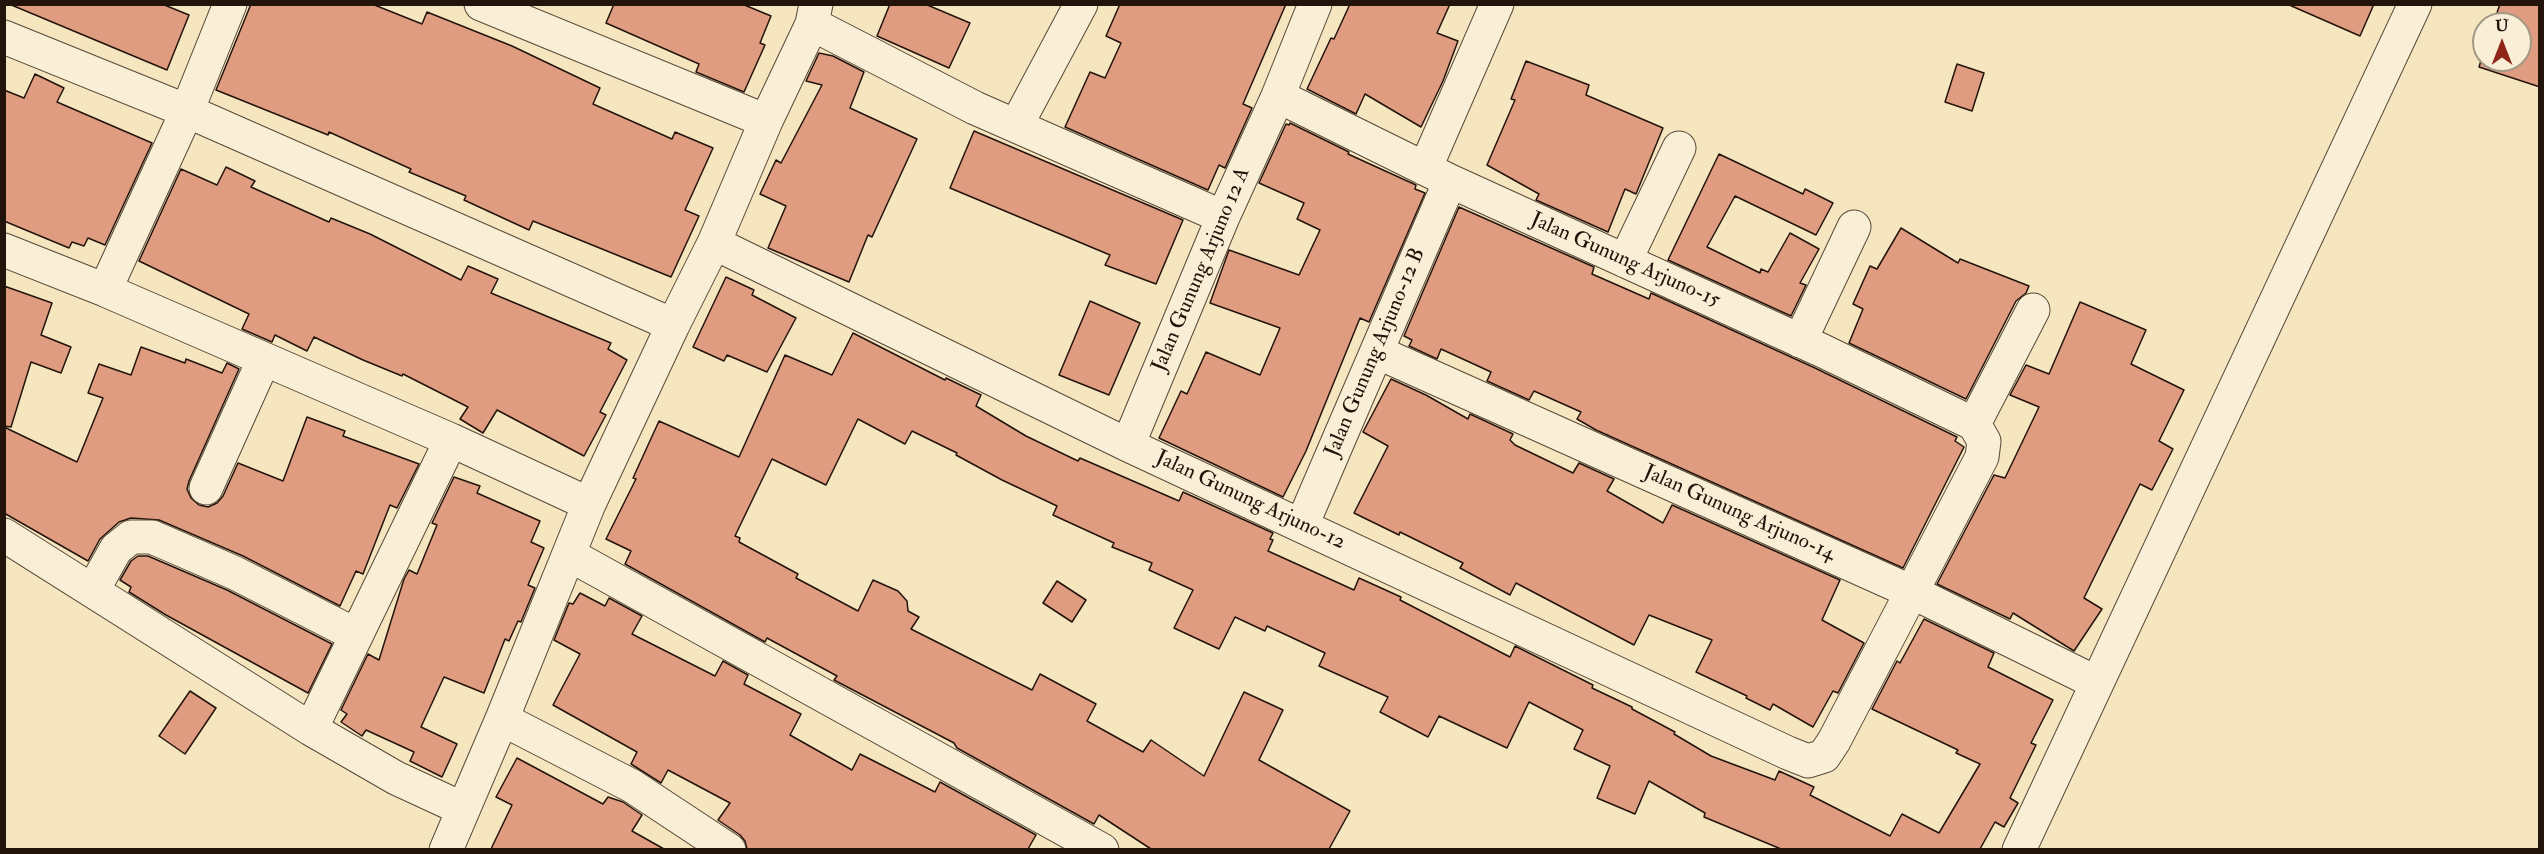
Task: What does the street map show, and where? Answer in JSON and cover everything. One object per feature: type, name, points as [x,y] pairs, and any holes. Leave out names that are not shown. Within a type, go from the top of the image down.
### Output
[{"type":"street","points":[[105,290],[187,111],[230,4]]},
{"type":"street","points":[[481,4],[766,121]]},
{"type":"street","points":[[1016,126],[1081,4]]},
{"type":"street","name":"Jalan Gunung Arjuno 12 A","points":[[1128,445],[1223,218],[1278,96],[1315,4]]},
{"type":"street","name":"Jalan Gunung Arjuno-12 B","points":[[1302,525],[1377,352],[1497,4]]},
{"type":"street","points":[[2019,849],[2415,4]]},
{"type":"street","points":[[446,849],[570,555],[589,504],[714,243],[814,14],[975,108],[1223,218]]},
{"type":"street","points":[[4,37],[187,111],[673,325]]},
{"type":"street","name":"Jalan Gunung Arjuno-15","points":[[1278,96],[1437,175],[1800,341],[1974,424]]},
{"type":"street","points":[[1625,261],[1679,148]]},
{"type":"street","points":[[1800,341],[1854,227]]},
{"type":"street","name":"Jalan Gunung Arjuno-12","points":[[714,243],[1128,445],[1808,761],[1824,756],[1982,457],[1984,441],[1974,424]]},
{"type":"street","points":[[4,250],[105,290],[451,440],[589,504]]},
{"type":"street","points":[[1974,424],[2033,310]]},
{"type":"street","name":"Jalan Gunung Arjuno-14","points":[[1377,352],[1912,592],[2097,683]]},
{"type":"street","points":[[206,488],[264,359]]},
{"type":"street","points":[[311,729],[451,440]]},
{"type":"street","points":[[4,535],[311,729],[396,778],[463,809]]},
{"type":"street","points":[[93,590],[116,549],[131,537],[152,537],[235,573],[356,635]]},
{"type":"street","points":[[570,555],[1102,849]]},
{"type":"street","points":[[502,719],[632,786],[729,849]]},
{"type":"building","points":[[9,4],[162,4],[189,15],[167,70]]},
{"type":"building","points":[[251,4],[372,4],[422,24],[427,12],[512,46],[600,88],[593,104],[672,139],[675,132],[713,148],[685,210],[699,216],[671,277],[533,221],[529,230],[464,200],[466,196],[409,172],[411,169],[329,132],[328,135],[216,90]]},
{"type":"building","points":[[614,4],[742,4],[771,16],[760,43],[765,45],[744,92],[696,72],[699,64],[606,23]]},
{"type":"building","points":[[890,4],[925,4],[970,23],[949,68],[877,36]]},
{"type":"building","points":[[1120,4],[1286,4],[1243,104],[1252,108],[1225,168],[1219,165],[1208,190],[1065,127],[1090,72],[1105,78],[1121,43],[1106,36]]},
{"type":"building","points":[[1350,4],[1450,4],[1437,33],[1458,41],[1443,81],[1421,127],[1365,94],[1356,114],[1307,89]]},
{"type":"building","points":[[2287,4],[2374,4],[2360,36]]},
{"type":"building","points":[[2500,4],[2540,4],[2540,87],[2494,72],[2532,72],[2532,12],[2497,12]]},
{"type":"building","points":[[819,53],[833,56],[864,72],[850,108],[917,139],[872,237],[868,235],[849,282],[768,248],[786,206],[760,194],[776,160],[781,163],[822,85],[806,81]]},
{"type":"building","points":[[1526,61],[1589,85],[1586,95],[1663,128],[1636,194],[1625,189],[1608,232],[1536,200],[1539,194],[1487,165],[1515,100],[1511,99]]},
{"type":"building","points":[[1957,64],[1984,73],[1972,111],[1945,102]]},
{"type":"building","points":[[35,74],[64,88],[57,102],[152,143],[105,245],[88,238],[84,246],[72,242],[69,248],[4,221],[4,90],[24,98]]},
{"type":"building","points":[[1290,123],[1349,152],[1348,154],[1416,185],[1415,189],[1425,193],[1369,322],[1360,318],[1306,451],[1283,497],[1159,438],[1181,391],[1187,394],[1206,352],[1260,375],[1280,328],[1210,303],[1229,250],[1299,275],[1320,230],[1297,219],[1304,203],[1259,183],[1286,124]]},
{"type":"building","points":[[974,131],[1183,220],[1156,284],[1105,265],[1110,255],[950,188]]},
{"type":"building","points":[[1719,154],[1803,194],[1805,189],[1833,203],[1816,235],[1735,196],[1707,247],[1760,273],[1761,269],[1768,272],[1790,233],[1819,249],[1800,283],[1806,285],[1791,316],[1668,260]]},
{"type":"building","points":[[226,167],[255,181],[251,187],[329,222],[331,218],[370,234],[461,280],[468,266],[498,279],[491,293],[611,343],[608,349],[627,360],[600,412],[606,415],[584,456],[497,410],[483,433],[460,419],[468,407],[403,374],[402,376],[363,360],[314,337],[307,351],[275,335],[272,342],[242,329],[249,314],[139,261],[181,169],[217,185]]},
{"type":"building","points":[[1459,207],[1594,267],[1592,274],[1649,299],[1651,293],[1815,368],[1957,437],[1955,441],[1964,447],[1903,568],[1596,430],[1577,419],[1581,412],[1534,391],[1529,400],[1487,381],[1491,372],[1441,349],[1437,359],[1409,346],[1412,340],[1404,336]]},
{"type":"building","points":[[1901,228],[1958,263],[1960,259],[2029,286],[2026,293],[2016,301],[1966,399],[1849,343],[1863,309],[1853,304],[1870,266],[1877,269]]},
{"type":"building","points":[[726,277],[754,290],[752,295],[796,318],[767,372],[727,355],[724,361],[693,347]]},
{"type":"building","points":[[4,286],[52,303],[41,335],[71,347],[61,373],[31,362],[11,427],[4,426]]},
{"type":"building","points":[[1090,301],[1140,323],[1109,395],[1059,375]]},
{"type":"building","points":[[2080,302],[2146,330],[2131,364],[2184,390],[2159,441],[2173,449],[2152,490],[2140,484],[2084,598],[2102,609],[2074,651],[2013,613],[2010,619],[1937,584],[1994,475],[2005,478],[2039,407],[2010,395],[2026,365],[2049,374]]},
{"type":"building","points":[[853,333],[945,380],[946,378],[981,395],[976,406],[1026,436],[1078,461],[1080,458],[1179,501],[1183,492],[1273,533],[1270,539],[1273,540],[1268,551],[1354,590],[1359,578],[1401,597],[1400,600],[1510,657],[1515,646],[1593,685],[1592,688],[1632,707],[1711,756],[1775,780],[1779,771],[1814,787],[1810,795],[1890,836],[1902,814],[1939,833],[1980,764],[1956,753],[1958,750],[1872,709],[1897,661],[1900,663],[1924,619],[1994,653],[1988,667],[2053,700],[2031,743],[2036,745],[2010,798],[2018,803],[2004,827],[1995,822],[1980,849],[1781,849],[1704,817],[1705,813],[1649,781],[1635,814],[1597,798],[1610,766],[1574,749],[1583,730],[1529,702],[1507,748],[1439,716],[1428,737],[1380,712],[1388,697],[1319,666],[1325,653],[1267,626],[1265,631],[1235,617],[1219,649],[1174,628],[1193,590],[1149,570],[1152,563],[1112,547],[1114,543],[1053,515],[1057,506],[1002,480],[956,455],[957,453],[912,431],[905,444],[858,419],[826,485],[772,459],[735,536],[740,538],[739,542],[798,574],[796,578],[858,611],[873,580],[898,591],[907,601],[908,611],[919,617],[911,629],[1032,690],[1040,674],[1096,704],[1087,721],[1143,752],[1151,740],[1204,776],[1244,692],[1283,710],[1259,760],[1350,811],[1329,849],[1151,849],[1099,815],[1094,824],[957,748],[954,743],[834,680],[837,676],[767,638],[765,642],[625,564],[631,551],[606,539],[636,479],[633,478],[659,421],[739,457],[785,355],[832,375]]},
{"type":"building","points":[[141,347],[185,363],[186,359],[222,373],[227,363],[239,369],[189,481],[187,489],[191,498],[199,505],[208,507],[217,503],[223,496],[238,463],[283,481],[307,417],[345,431],[343,436],[419,464],[397,508],[390,505],[363,574],[356,571],[340,606],[243,556],[159,520],[131,518],[119,522],[100,539],[88,561],[4,513],[4,427],[77,462],[103,398],[88,393],[99,364],[131,375]]},
{"type":"building","points":[[1391,379],[1426,395],[1468,419],[1470,414],[1513,434],[1510,440],[1515,445],[1573,473],[1579,463],[1614,479],[1607,491],[1663,523],[1672,505],[1840,580],[1822,620],[1864,643],[1838,693],[1833,691],[1813,727],[1773,704],[1770,710],[1746,698],[1747,696],[1696,672],[1712,640],[1649,615],[1634,645],[1516,583],[1510,595],[1460,568],[1463,563],[1400,532],[1399,535],[1354,513],[1388,446],[1363,432]]},
{"type":"building","points":[[454,477],[480,486],[477,493],[540,521],[531,542],[544,548],[528,585],[535,588],[521,622],[518,621],[509,641],[505,639],[484,693],[444,677],[421,727],[457,744],[442,777],[410,761],[414,752],[366,730],[362,736],[341,722],[347,714],[341,710],[368,654],[379,660],[404,579],[409,570],[417,574],[437,525],[432,523]]},
{"type":"building","points":[[138,556],[148,556],[227,590],[332,644],[308,693],[166,615],[129,592],[131,587],[120,580],[131,561]]},
{"type":"building","points":[[1057,581],[1086,600],[1072,622],[1043,603]]},
{"type":"building","points":[[580,593],[605,606],[609,598],[642,616],[632,634],[715,676],[723,661],[748,675],[744,684],[801,714],[790,735],[852,770],[860,754],[935,792],[940,782],[1036,835],[1028,849],[747,849],[740,835],[718,820],[730,803],[668,770],[661,783],[631,764],[637,752],[553,705],[580,654],[554,640],[569,603],[573,604]]},
{"type":"building","points":[[190,691],[216,708],[185,754],[159,736]]},
{"type":"building","points":[[517,758],[603,804],[608,797],[623,802],[642,815],[632,831],[664,849],[491,849],[512,805],[496,797]]}]
